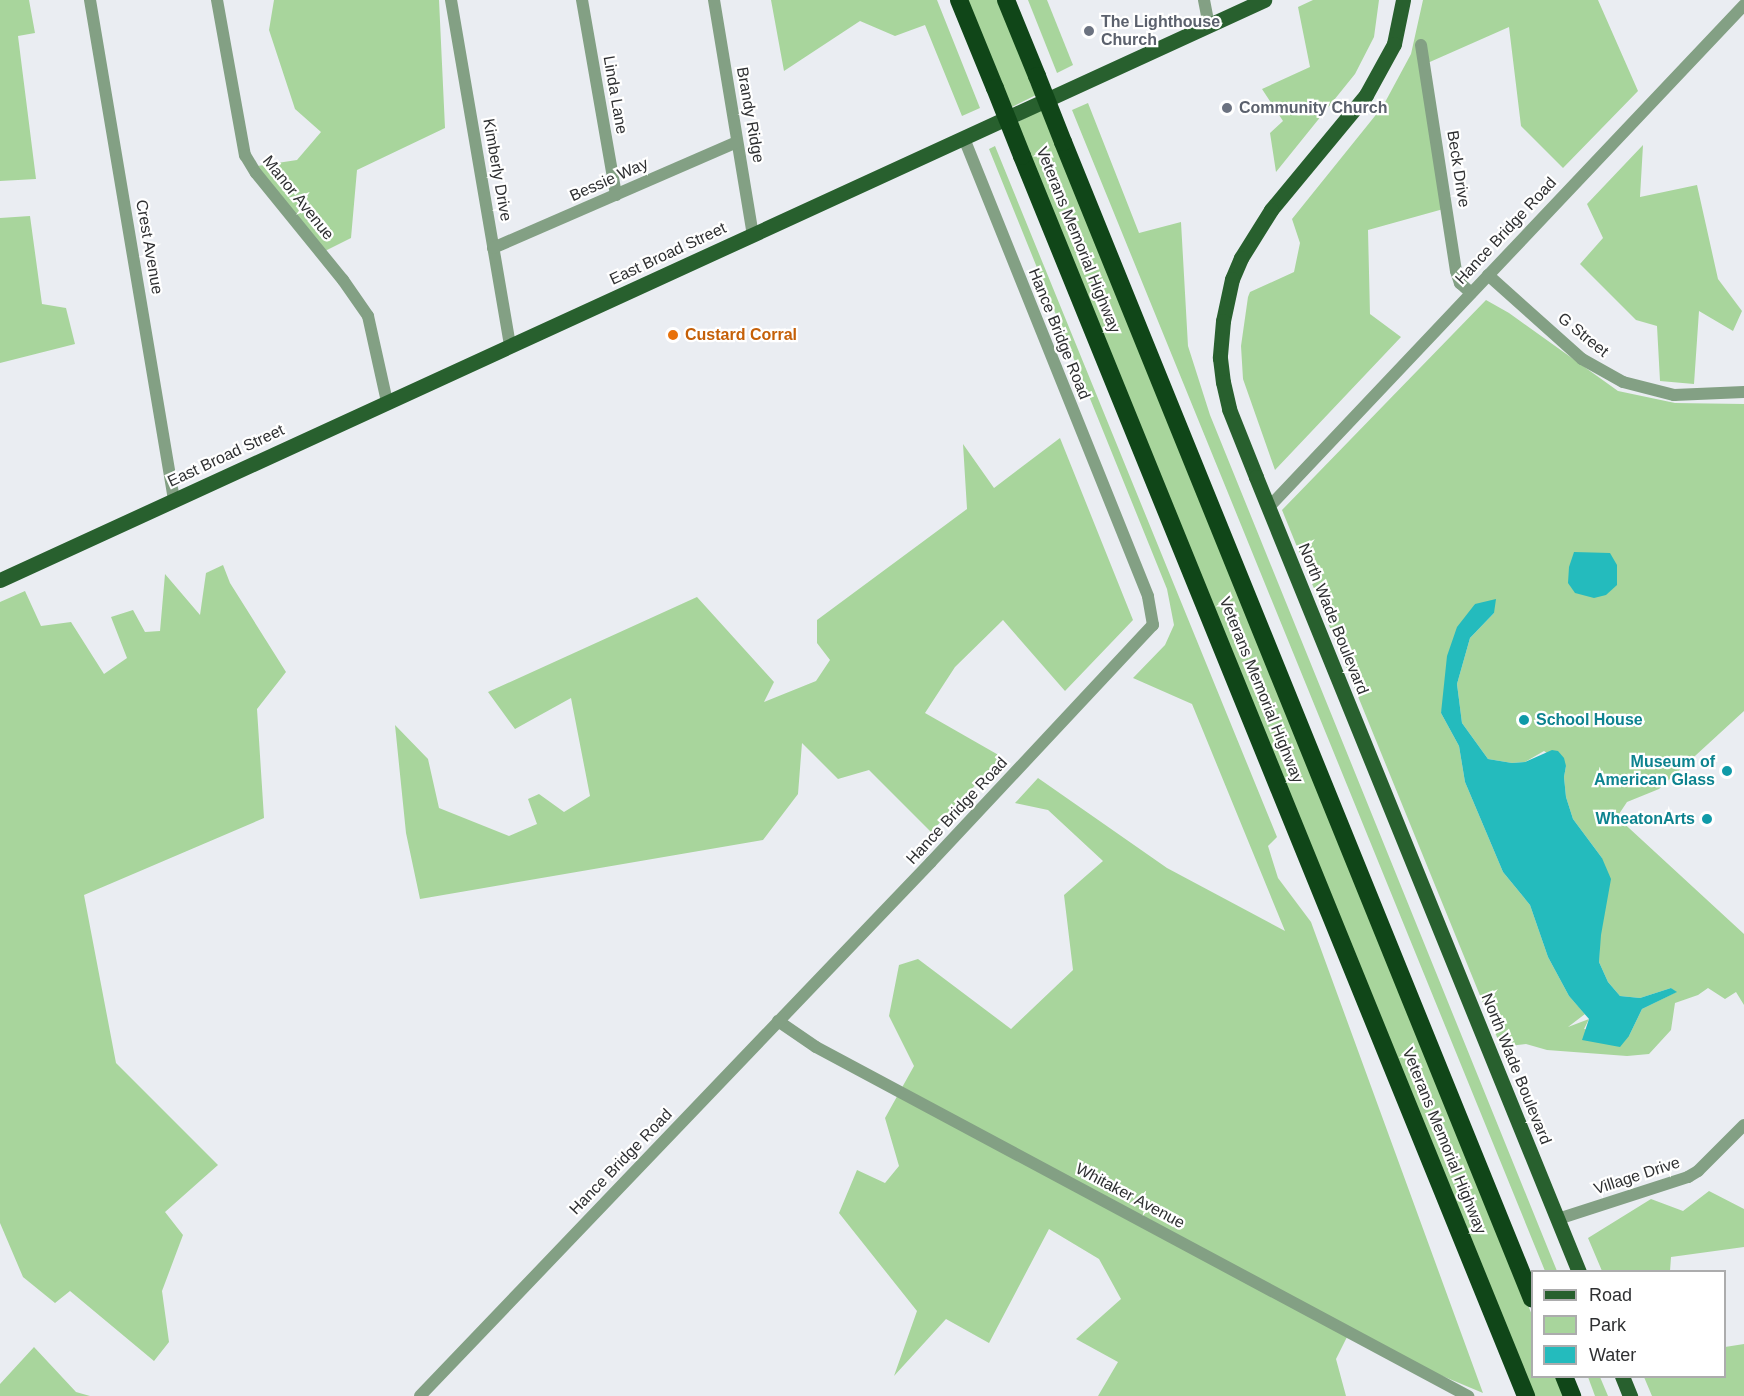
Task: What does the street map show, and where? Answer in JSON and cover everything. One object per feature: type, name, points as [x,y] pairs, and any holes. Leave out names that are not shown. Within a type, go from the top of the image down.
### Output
[{"type":"highway","name":"Veterans Memorial Highway","points":[[959,0],[1526,1396]]},
{"type":"highway","name":"Veterans Memorial Highway","points":[[1006,0],[1531,1294]]},
{"type":"highway","points":[[1564,1378],[1572,1396]]},
{"type":"main road","name":"East Broad Street","points":[[0,580],[1264,0]]},
{"type":"main road","name":"North Wade Boulevard","points":[[1403,0],[1394,44],[1369,89],[1258,228],[1241,258],[1226,301],[1220,358],[1227,401],[1578,1270]]},
{"type":"main road","points":[[1622,1378],[1630,1396]]},
{"type":"street","name":"Crest Avenue","points":[[90,0],[174,500]]},
{"type":"street","name":"Manor Avenue","points":[[218,0],[245,155],[256,173],[343,280],[368,316],[387,402]]},
{"type":"street","name":"Kimberly Drive","points":[[451,0],[510,346]]},
{"type":"street","name":"Linda Lane","points":[[582,0],[616,195]]},
{"type":"street","name":"Brandy Ridge","points":[[714,0],[753,235]]},
{"type":"street","points":[[1204,0],[1209,25]]},
{"type":"street","name":"Hance Bridge Road","points":[[1269,507],[1744,5]]},
{"type":"street","name":"Beck Drive","points":[[1421,45],[1456,271],[1460,282],[1471,293]]},
{"type":"street","name":"Hance Bridge Road","points":[[420,1396],[1153,625],[1148,596],[964,138]]},
{"type":"street","name":"Bessie Way","points":[[493,248],[737,142]]},
{"type":"street","name":"G Street","points":[[1488,275],[1566,347],[1596,369],[1623,382],[1674,395],[1744,392]]},
{"type":"street","name":"Whitaker Avenue","points":[[778,1021],[826,1052],[1468,1396]]},
{"type":"street","name":"Village Drive","points":[[1558,1219],[1688,1177],[1698,1171],[1744,1125]]},
{"type":"green space","points":[[0,0],[29,0],[35,33],[18,36],[36,179],[0,181]]},
{"type":"green space","points":[[274,0],[439,0],[445,128],[357,170],[351,238],[317,255],[251,167],[297,160],[321,132],[295,109],[269,30]]},
{"type":"green space","points":[[771,0],[937,0],[980,108],[962,116],[925,25],[895,36],[860,21],[784,71]]},
{"type":"green space","points":[[964,0],[1000,0],[1032,78],[1030,83],[1036,95],[1010,108]]},
{"type":"green space","points":[[1028,0],[1047,0],[1073,65],[1057,73]]},
{"type":"green space","points":[[1313,0],[1379,0],[1374,37],[1355,74],[1276,172],[1270,133],[1283,121],[1262,89],[1310,67],[1298,7]]},
{"type":"green space","points":[[1423,0],[1598,0],[1638,91],[1563,168],[1521,126],[1509,27],[1423,65],[1447,208],[1368,230],[1370,314],[1401,337],[1275,470],[1243,379],[1241,346],[1248,297],[1250,292],[1294,272],[1300,243],[1292,219],[1383,106],[1411,54]]},
{"type":"green space","points":[[1088,103],[1139,233],[1181,222],[1188,346],[1210,415],[1557,1270],[1545,1270],[1072,110]]},
{"type":"green space","points":[[1042,109],[1531,1313],[1531,1378],[1557,1378],[1565,1396],[1533,1396],[1016,123]]},
{"type":"green space","points":[[1643,145],[1640,197],[1697,185],[1718,279],[1742,311],[1733,331],[1699,311],[1694,384],[1660,381],[1657,326],[1636,320],[1580,264],[1603,238],[1587,204]]},
{"type":"green space","points":[[995,146],[1277,837],[1268,846],[1278,878],[1311,922],[1483,1393],[1385,1352],[1349,1333],[1336,1359],[1346,1396],[1098,1396],[1118,1362],[1076,1339],[1121,1299],[1099,1259],[1049,1229],[989,1343],[946,1319],[894,1376],[917,1311],[839,1213],[857,1170],[885,1183],[899,1166],[885,1118],[914,1066],[889,1016],[899,965],[918,959],[1011,1029],[1073,970],[1064,895],[1103,861],[1048,810],[1015,803],[1038,778],[1167,868],[1285,931],[1192,704],[1133,678],[1165,645],[1174,625],[1167,589],[989,149]]},
{"type":"green space","points":[[30,216],[42,304],[66,308],[75,344],[0,363],[0,218]]},
{"type":"green space","points":[[1486,300],[1509,313],[1618,391],[1675,403],[1744,404],[1744,711],[1659,789],[1627,802],[1617,817],[1744,934],[1744,1005],[1736,992],[1725,999],[1708,988],[1698,995],[1675,1003],[1671,1030],[1649,1054],[1627,1056],[1547,1050],[1526,1044],[1501,1047],[1282,510]],"holes":[[[1475,604],[1494,613],[1470,638],[1457,684],[1462,723],[1488,759],[1512,763],[1525,762],[1544,751],[1566,766],[1564,777],[1566,797],[1573,819],[1602,858],[1599,962],[1608,982],[1620,996],[1640,998],[1671,988],[1676,992],[1642,1009],[1629,1036],[1584,1029],[1589,1019],[1568,1027],[1585,1014],[1569,996],[1548,957],[1530,905],[1503,872],[1465,782],[1459,746],[1441,713]]]},
{"type":"green space","points":[[1060,438],[1133,620],[1065,691],[1003,620],[955,667],[925,713],[1002,757],[931,832],[869,770],[838,779],[802,743],[798,794],[763,840],[420,899],[406,833],[395,725],[428,759],[439,808],[509,836],[537,824],[528,799],[539,794],[564,812],[590,796],[571,698],[515,729],[488,692],[697,597],[774,682],[764,702],[816,681],[830,660],[817,643],[817,620],[967,509],[963,444],[994,488]]},
{"type":"green space","points":[[223,565],[230,583],[286,672],[257,709],[264,818],[84,895],[116,1063],[218,1165],[165,1212],[183,1235],[162,1291],[169,1342],[154,1361],[70,1291],[55,1303],[23,1277],[0,1223],[0,602],[25,591],[41,626],[71,622],[104,674],[127,658],[111,617],[133,610],[145,632],[160,631],[165,574],[200,615],[206,573]]},
{"type":"green space","points":[[1709,1191],[1744,1209],[1744,1247],[1671,1257],[1670,1270],[1602,1270],[1588,1238],[1651,1199],[1683,1211]]},
{"type":"green space","points":[[1744,1344],[1744,1396],[1652,1396],[1644,1378],[1726,1378],[1726,1347]]},
{"type":"green space","points":[[34,1347],[76,1392],[90,1396],[0,1396],[0,1384]]},
{"type":"green space","points":[[1588,1378],[1600,1378],[1608,1396],[1595,1396]]},
{"type":"water","points":[[1574,552],[1610,553],[1617,565],[1617,585],[1606,595],[1594,598],[1575,593],[1568,583],[1569,567]]},
{"type":"water","points":[[1496,599],[1494,613],[1470,638],[1457,684],[1462,723],[1488,759],[1512,763],[1525,762],[1552,750],[1558,751],[1564,758],[1566,797],[1573,819],[1602,858],[1611,879],[1601,935],[1599,962],[1608,982],[1620,996],[1640,998],[1671,988],[1677,992],[1642,1009],[1629,1036],[1620,1047],[1582,1040],[1589,1019],[1569,996],[1548,957],[1530,905],[1503,872],[1465,782],[1459,746],[1441,713],[1447,656],[1457,627],[1475,604]]},
{"type":"place","name":"The Lighthouse Church","points":[[1089,31]]},
{"type":"place","name":"Community Church","points":[[1227,108]]},
{"type":"place","name":"Custard Corral","points":[[673,335]]},
{"type":"place","name":"School House","points":[[1524,720]]},
{"type":"place","name":"Museum of American Glass","points":[[1727,771]]},
{"type":"place","name":"WheatonArts","points":[[1707,819]]}]
